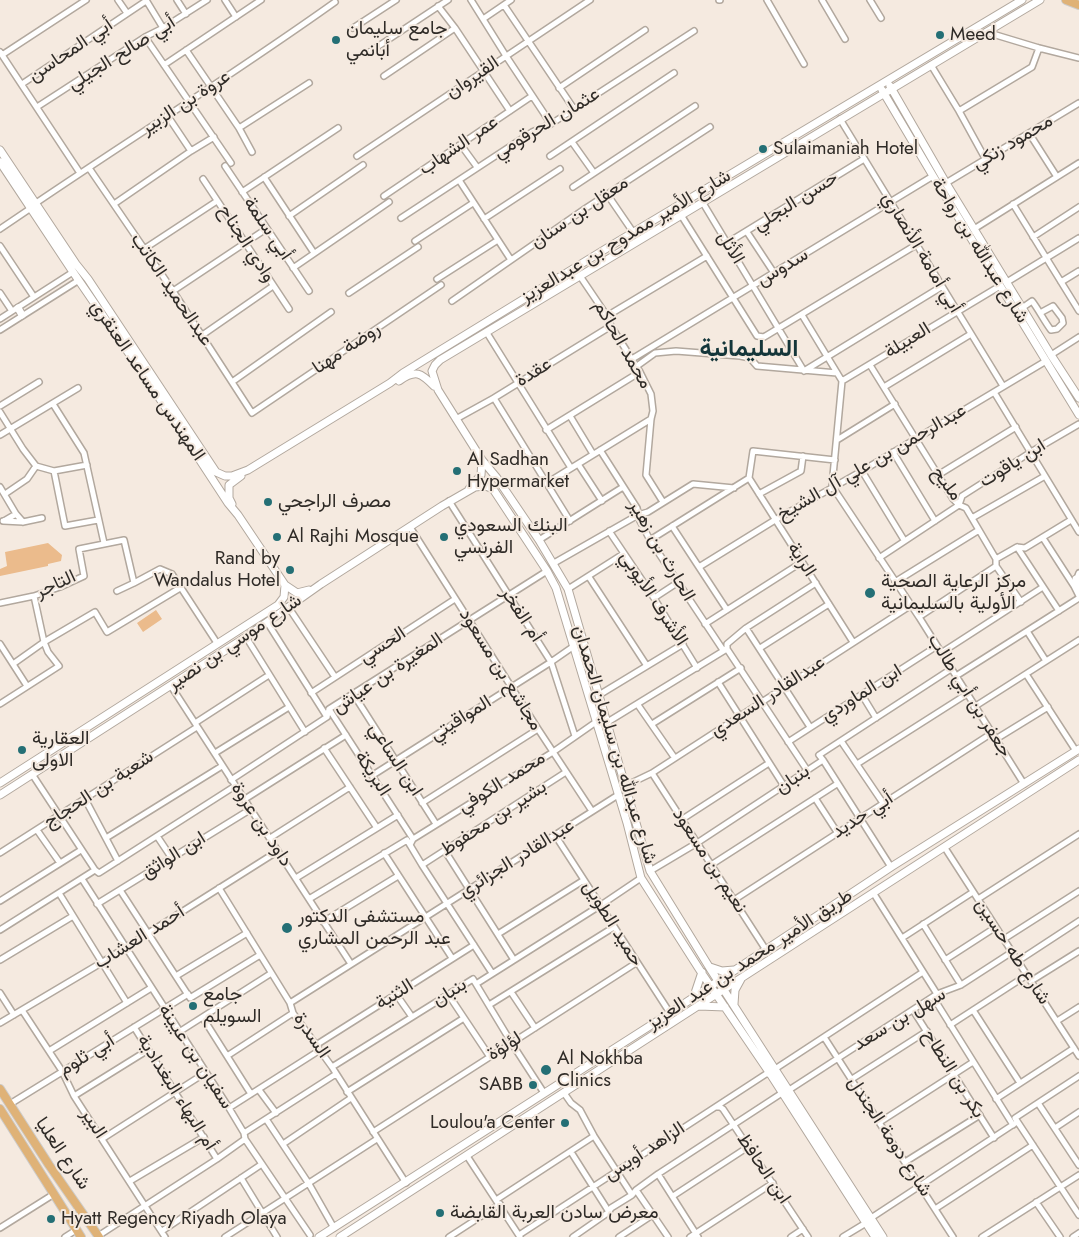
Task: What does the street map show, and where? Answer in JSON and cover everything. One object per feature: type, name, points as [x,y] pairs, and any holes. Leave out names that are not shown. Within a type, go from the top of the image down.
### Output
[{"type":"main road","points":[[1066,0],[1079,5]]},
{"type":"main road","name":"شارع العليا","points":[[0,1089],[49,1166],[99,1236]]},
{"type":"main road","name":"شارع العليا","points":[[1,1114],[24,1146],[78,1234]]},
{"type":"main road","points":[[24,1146],[30,1152],[35,1152],[34,1142]]},
{"type":"main road","points":[[39,1170],[39,1165],[41,1164],[44,1163],[49,1166]]},
{"type":"street","points":[[80,173],[1,53],[86,0]]},
{"type":"street","points":[[118,0],[127,13]]},
{"type":"street","points":[[146,0],[163,28]]},
{"type":"street","name":"أبي المحاسن","points":[[22,84],[146,0]]},
{"type":"street","points":[[177,0],[186,14]]},
{"type":"street","name":"أبي صالح الجيلي","points":[[37,108],[145,37],[207,0]]},
{"type":"street","points":[[225,0],[236,17]]},
{"type":"street","points":[[164,65],[261,0]]},
{"type":"street","points":[[353,28],[396,0]]},
{"type":"street","points":[[368,52],[448,0]]},
{"type":"street","points":[[471,0],[551,124]]},
{"type":"street","points":[[483,19],[511,0]]},
{"type":"street","name":"القيروان","points":[[357,156],[590,0]]},
{"type":"street","points":[[767,0],[804,64]]},
{"type":"street","points":[[822,0],[844,38]]},
{"type":"street","points":[[870,0],[881,18]]},
{"type":"street","name":"شارع الأمير ممدوح بن عبدالعزيز","points":[[232,476],[248,470],[633,232],[1022,0]]},
{"type":"street","name":"شارع الأمير ممدوح بن عبدالعزيز","points":[[438,390],[432,371],[440,360],[1040,0]]},
{"type":"street","name":"عروة بن الزبير","points":[[0,229],[167,114],[281,40],[335,2]]},
{"type":"street","points":[[504,4],[574,109]]},
{"type":"street","points":[[438,6],[456,28],[510,111]]},
{"type":"street","points":[[384,76],[456,28]]},
{"type":"street","points":[[559,88],[645,30]]},
{"type":"street","name":"عثمان الحرقومي","points":[[401,218],[477,167],[532,132],[551,124],[694,31]]},
{"type":"street","points":[[985,32],[1079,58]]},
{"type":"street","name":"أبي سلمة","points":[[145,37],[214,137],[242,192],[309,291]]},
{"type":"street","points":[[959,111],[1032,67],[1039,48]]},
{"type":"street","points":[[186,50],[239,128],[252,152]]},
{"type":"street","points":[[931,66],[986,160]]},
{"type":"street","points":[[550,156],[674,73]]},
{"type":"street","name":"شارع عبدالله بن رواحة","points":[[887,81],[1004,284],[1022,308],[1079,415]]},
{"type":"street","points":[[239,128],[309,83]]},
{"type":"street","name":"شارع عبدالله بن رواحة","points":[[880,85],[933,176],[1004,284],[1049,358],[1079,398]]},
{"type":"street","name":"عمر الشهاب","points":[[384,196],[532,96]]},
{"type":"street","name":"محمود زنكي","points":[[946,183],[1079,103]]},
{"type":"street","points":[[574,187],[695,106]]},
{"type":"street","points":[[167,114],[191,151]]},
{"type":"street","name":"أبي أمامة الأنصاري","points":[[840,119],[1003,386]]},
{"type":"street","name":"معقل بن سنان","points":[[452,301],[607,194],[710,127]]},
{"type":"street","points":[[242,192],[338,128]]},
{"type":"street","points":[[1029,133],[1057,177]]},
{"type":"street","points":[[114,204],[214,137]]},
{"type":"street","points":[[572,142],[594,173]]},
{"type":"street","points":[[461,145],[477,167]]},
{"type":"street","name":"المهندس مساعد العنقري","points":[[0,150],[34,206],[228,503],[285,585]]},
{"type":"street","name":"حسن البجلي","points":[[727,243],[864,159]]},
{"type":"street","name":"المهندس مساعد العنقري","points":[[0,162],[76,264],[79,275],[216,472],[225,476],[232,476]]},
{"type":"street","points":[[974,229],[1079,163]]},
{"type":"street","points":[[289,216],[363,165]]},
{"type":"street","name":"عبدالحميد الكاتب","points":[[89,168],[173,291],[252,413]]},
{"type":"street","points":[[484,219],[560,169]]},
{"type":"street","name":"سدوس","points":[[632,359],[933,176]]},
{"type":"street","points":[[264,178],[314,253]]},
{"type":"street","name":"وادي الجناح","points":[[203,179],[289,309]]},
{"type":"street","points":[[459,180],[511,260]]},
{"type":"street","points":[[607,194],[633,232]]},
{"type":"street","points":[[144,249],[217,201]]},
{"type":"street","points":[[293,268],[389,202]]},
{"type":"street","name":"الأثل","points":[[703,202],[804,370]]},
{"type":"street","points":[[349,293],[473,203]]},
{"type":"street","points":[[1013,204],[1079,311]]},
{"type":"street","points":[[1033,237],[1079,208]]},
{"type":"street","points":[[681,215],[757,336],[764,337],[916,244]]},
{"type":"street","points":[[173,291],[266,229]]},
{"type":"street","points":[[747,232],[774,273]]},
{"type":"street","name":"العبيلة","points":[[842,381],[1079,238]]},
{"type":"street","points":[[437,279],[498,240]]},
{"type":"street","points":[[0,246],[34,297]]},
{"type":"street","points":[[606,316],[707,256]]},
{"type":"street","points":[[1061,282],[1079,271]]},
{"type":"street","points":[[0,319],[34,297],[79,275]]},
{"type":"street","points":[[0,330],[79,275]]},
{"type":"street","name":"محمد الحاكم","points":[[580,276],[637,366],[651,394],[653,411],[650,419],[646,475],[663,502]]},
{"type":"street","name":"روضة مهنا","points":[[252,413],[441,285]]},
{"type":"street","points":[[201,336],[273,286]]},
{"type":"street","points":[[804,370],[941,287]]},
{"type":"street","points":[[0,293],[22,315]]},
{"type":"street","points":[[1022,308],[1032,301],[1051,330],[1057,329],[1063,323],[1062,318],[1053,306],[1040,313]]},
{"type":"street","points":[[232,382],[331,312]]},
{"type":"street","points":[[802,315],[842,381],[832,486]]},
{"type":"street","name":"عقدة","points":[[456,419],[494,398],[610,326]]},
{"type":"street","points":[[487,333],[571,468]]},
{"type":"street","points":[[884,387],[970,334]]},
{"type":"street","name":"عبدالرحمن بن علي آل الشيخ","points":[[699,568],[775,520],[832,486],[862,471],[994,392],[1079,337]]},
{"type":"street","points":[[637,366],[655,353],[676,350],[740,356],[750,358],[757,366],[837,373]]},
{"type":"street","name":"مليح","points":[[870,364],[952,499],[966,508],[996,559]]},
{"type":"street","points":[[546,430],[640,372]]},
{"type":"street","points":[[390,383],[398,382],[412,374],[420,374],[426,377],[438,390]]},
{"type":"street","points":[[0,406],[39,382]]},
{"type":"street","points":[[0,435],[78,388]]},
{"type":"street","name":"شارع عبدالله بن سليمان الحمدان","points":[[438,390],[482,460],[497,478],[539,540],[568,589],[650,871],[725,989],[773,1072],[868,1221],[875,1237]]},
{"type":"street","points":[[994,392],[1079,532]]},
{"type":"street","points":[[494,398],[570,521]]},
{"type":"street","points":[[53,404],[84,453],[104,543]]},
{"type":"street","points":[[837,440],[895,404]]},
{"type":"street","points":[[0,412],[36,466],[54,471],[87,465]]},
{"type":"street","points":[[570,416],[593,454]]},
{"type":"street","points":[[546,484],[650,419]]},
{"type":"street","name":"ابن ياقوت","points":[[879,558],[959,505],[962,496],[1079,424]]},
{"type":"street","points":[[938,475],[1016,427]]},
{"type":"street","name":"الحارث بن زهير","points":[[600,450],[637,508],[638,515],[650,540],[677,583],[704,624],[741,668],[807,770]]},
{"type":"street","points":[[650,540],[749,478],[753,451],[835,460]]},
{"type":"street","points":[[893,452],[935,521]]},
{"type":"street","points":[[759,494],[801,471],[803,456]]},
{"type":"street","points":[[469,489],[481,475],[482,460]]},
{"type":"street","points":[[578,464],[602,502]]},
{"type":"street","points":[[5,494],[27,479],[36,466]]},
{"type":"street","points":[[238,515],[229,498],[229,485],[248,470]]},
{"type":"street","points":[[54,471],[65,526],[98,520]]},
{"type":"street","points":[[862,471],[904,540]]},
{"type":"street","points":[[972,518],[1045,476]]},
{"type":"street","name":"الراية","points":[[749,478],[853,642]]},
{"type":"street","points":[[554,563],[638,515],[648,512],[693,484],[734,488]]},
{"type":"street","name":"شارع عبدالله بن سليمان الحمدان","points":[[469,489],[486,486],[493,489],[547,571],[556,588],[641,878],[725,1007],[773,1072]]},
{"type":"street","name":"جعفر بن أبي طالب","points":[[832,486],[919,617],[1024,784]]},
{"type":"street","points":[[0,487],[23,522]]},
{"type":"street","points":[[539,540],[623,487]]},
{"type":"street","name":"شارع موسي بن نصير","points":[[0,794],[171,686],[246,637],[321,584],[469,489]]},
{"type":"street","name":"أم الفخر","points":[[449,502],[551,662],[575,736]]},
{"type":"street","points":[[16,514],[3,521],[23,522],[42,518]]},
{"type":"street","points":[[1020,602],[996,566],[996,559],[1017,547],[1025,548],[1071,520]]},
{"type":"street","points":[[672,526],[726,610]]},
{"type":"street","name":"مجاشع بن مسعود","points":[[410,527],[552,752],[592,811]]},
{"type":"street","points":[[895,582],[979,530]]},
{"type":"street","name":"الأشرف الأيوبي","points":[[609,531],[654,598],[696,668]]},
{"type":"street","points":[[956,676],[1079,597],[1077,581],[1044,538]]},
{"type":"street","name":"التاجر","points":[[0,603],[34,596],[84,576],[78,548],[124,540],[134,583]]},
{"type":"street","points":[[1017,547],[1059,611]]},
{"type":"street","points":[[568,589],[623,554]]},
{"type":"street","points":[[704,624],[802,562]]},
{"type":"street","points":[[919,617],[996,566]]},
{"type":"street","points":[[117,591],[160,568],[172,574],[217,643]]},
{"type":"street","name":"المغيرة بن عياش","points":[[231,780],[327,717],[330,709],[547,571]]},
{"type":"street","points":[[589,576],[648,666]]},
{"type":"street","points":[[654,598],[677,583]]},
{"type":"street","points":[[606,723],[638,705],[726,648],[746,628],[816,583]]},
{"type":"street","points":[[285,585],[300,593],[321,584]]},
{"type":"street","name":"شارع موسي بن نصير","points":[[0,783],[282,601],[285,585]]},
{"type":"street","points":[[941,653],[1043,587]]},
{"type":"street","points":[[13,664],[44,642],[95,612],[108,632],[180,588]]},
{"type":"street","points":[[0,704],[59,666],[48,652],[44,642],[34,596]]},
{"type":"street","name":"الحسي","points":[[311,693],[455,599]]},
{"type":"street","points":[[760,648],[828,604]]},
{"type":"street","name":"عبدالقادر السعدي","points":[[625,786],[652,773],[910,606]]},
{"type":"street","points":[[288,608],[335,677]]},
{"type":"street","points":[[267,622],[327,717]]},
{"type":"street","points":[[746,628],[810,727]]},
{"type":"street","points":[[1027,631],[1046,661]]},
{"type":"street","points":[[246,637],[305,732]]},
{"type":"street","points":[[974,707],[1079,640]]},
{"type":"street","points":[[0,644],[27,686]]},
{"type":"street","points":[[599,695],[683,644]]},
{"type":"street","name":"المواقيتي","points":[[372,775],[574,646]]},
{"type":"street","name":"ابن الماوردي","points":[[788,742],[937,646]]},
{"type":"street","points":[[652,724],[741,668]]},
{"type":"street","name":"بنبان","points":[[650,871],[823,760],[819,755],[951,669]]},
{"type":"street","points":[[1026,674],[1078,750]]},
{"type":"street","name":"شعبة بن الحجاج","points":[[0,853],[85,799],[269,675]]},
{"type":"street","points":[[718,682],[784,786]]},
{"type":"street","name":"داود بن عروة","points":[[171,686],[351,964]]},
{"type":"street","points":[[857,764],[966,694]]},
{"type":"street","name":"ابن الساعي","points":[[354,695],[436,824]]},
{"type":"street","points":[[862,695],[876,718]]},
{"type":"street","points":[[638,705],[674,757]]},
{"type":"street","points":[[215,753],[289,707]]},
{"type":"street","points":[[996,739],[1048,707]]},
{"type":"street","name":"البريكة","points":[[330,709],[398,814],[410,839]]},
{"type":"street","name":"محمد الكوفي","points":[[309,899],[436,824],[552,752],[596,722]]},
{"type":"street","points":[[422,802],[538,729]]},
{"type":"street","name":"أبي حديد","points":[[734,900],[992,733]]},
{"type":"street","points":[[245,799],[346,735]]},
{"type":"street","points":[[841,741],[882,803]]},
{"type":"street","points":[[324,748],[377,828]]},
{"type":"street","name":"طريق الأمير محمد بن عبد العزيز","points":[[319,1237],[670,1013],[891,867],[1078,750]]},
{"type":"street","points":[[823,760],[891,867]]},
{"type":"street","points":[[681,820],[770,763]]},
{"type":"street","name":"طريق الأمير محمد بن عبد العزيز","points":[[340,1237],[1078,763]]},
{"type":"street","points":[[106,838],[222,766]]},
{"type":"street","name":"بشير بن محفوظ","points":[[422,865],[566,772]]},
{"type":"street","name":"نعيم بن مسعود","points":[[652,773],[766,950]]},
{"type":"street","points":[[32,774],[81,850],[95,870],[100,873],[236,786]]},
{"type":"street","points":[[711,865],[837,784]]},
{"type":"street","points":[[270,838],[350,787]]},
{"type":"street","name":"عبدالقادر الجزائري","points":[[290,1003],[618,795]]},
{"type":"street","points":[[815,798],[837,832]]},
{"type":"street","points":[[85,799],[118,861]]},
{"type":"street","name":"ابن الواثق","points":[[98,904],[250,808]]},
{"type":"street","points":[[296,878],[398,814]]},
{"type":"street","points":[[37,830],[60,863]]},
{"type":"street","points":[[978,899],[1079,834]]},
{"type":"street","name":"حميد الطويل","points":[[555,835],[670,1013]]},
{"type":"street","points":[[157,836],[172,857]]},
{"type":"street","name":"محمد الكوفي","points":[[410,839],[410,845],[422,865]]},
{"type":"street","name":"شارع طه حسين","points":[[945,848],[1079,1056]]},
{"type":"street","points":[[0,900],[81,850]]},
{"type":"street","name":"أحمد العشاب","points":[[0,1023],[101,963],[278,851]]},
{"type":"street","points":[[445,851],[514,960]]},
{"type":"street","points":[[384,853],[452,958]]},
{"type":"street","points":[[422,865],[492,973]]},
{"type":"street","points":[[0,930],[95,870]]},
{"type":"street","points":[[323,922],[398,876]]},
{"type":"street","name":"بنبان","points":[[332,1067],[473,979],[476,984],[601,906],[641,878]]},
{"type":"street","name":"سفيان بن عيينة","points":[[82,879],[229,1108],[244,1136],[310,1235]]},
{"type":"street","points":[[498,934],[584,880]]},
{"type":"street","name":"السدرة","points":[[219,888],[270,974],[290,1003],[293,1013],[332,1067],[406,1183]]},
{"type":"street","points":[[120,890],[189,996]]},
{"type":"street","points":[[1004,939],[1079,891]]},
{"type":"street","points":[[902,938],[973,892]]},
{"type":"street","points":[[59,893],[127,1003]]},
{"type":"street","points":[[874,894],[924,972],[950,1025],[996,1099],[1033,1145],[1079,1215]]},
{"type":"street","points":[[0,960],[73,916]]},
{"type":"street","points":[[1018,961],[1079,921]]},
{"type":"street","points":[[923,924],[961,984]]},
{"type":"street","points":[[489,1005],[614,927]]},
{"type":"street","points":[[945,960],[996,928]]},
{"type":"street","points":[[176,976],[247,933]]},
{"type":"street","name":"الثنية","points":[[316,1045],[474,945]]},
{"type":"street","points":[[1031,981],[1079,951]]},
{"type":"street","name":"سهل بن سعد","points":[[573,1237],[610,1212],[611,1208],[632,1195],[658,1174],[935,996],[961,984],[1012,952]]},
{"type":"street","name":"أبي ثلوم","points":[[10,1104],[164,1008],[189,996],[260,955]]},
{"type":"street","name":"لؤلؤة","points":[[373,1132],[636,963]]},
{"type":"street","points":[[710,968],[722,971],[734,970]]},
{"type":"street","points":[[694,997],[702,972]]},
{"type":"street","name":"الزاهد أويس","points":[[520,1236],[616,1170],[766,1074],[773,1072],[924,972]]},
{"type":"street","points":[[179,1032],[270,974]]},
{"type":"street","points":[[950,1025],[1027,975]]},
{"type":"street","points":[[734,1004],[735,990],[741,979]]},
{"type":"street","points":[[476,984],[544,1093],[551,1091],[553,1093],[538,1105],[532,1113]]},
{"type":"street","points":[[49,1051],[151,988]]},
{"type":"street","points":[[511,992],[535,1028]]},
{"type":"street","points":[[0,993],[14,1015]]},
{"type":"street","points":[[396,994],[412,1017]]},
{"type":"street","points":[[448,994],[490,1057]]},
{"type":"street","points":[[698,1006],[725,1007]]},
{"type":"street","points":[[1057,1021],[1079,1007]]},
{"type":"street","name":"البير","points":[[22,1010],[62,1071],[74,1096],[166,1237]]},
{"type":"street","name":"بكر بن النطاح","points":[[913,1010],[994,1138]]},
{"type":"street","points":[[973,1010],[1020,1083]]},
{"type":"street","points":[[227,1056],[293,1013]]},
{"type":"street","points":[[203,1018],[251,1094]]},
{"type":"street","points":[[347,1092],[464,1018]]},
{"type":"street","name":"أم البهاء البغدادية","points":[[134,1027],[217,1159]]},
{"type":"street","points":[[852,1080],[927,1031]]},
{"type":"street","name":"شارع دومة الجندل","points":[[824,1037],[954,1237]]},
{"type":"street","points":[[996,1099],[1074,1048]]},
{"type":"street","points":[[74,1096],[148,1050]]},
{"type":"street","points":[[229,1108],[320,1050]]},
{"type":"street","points":[[880,1122],[973,1062]]},
{"type":"street","points":[[102,1139],[205,1073]]},
{"type":"street","points":[[99,1236],[217,1159],[266,1119],[336,1074]]},
{"type":"street","points":[[843,1237],[994,1138],[1038,1103],[1079,1076]]},
{"type":"street","points":[[259,1090],[276,1113]]},
{"type":"street","points":[[564,1093],[571,1103],[580,1110],[594,1136],[632,1195]]},
{"type":"street","points":[[282,1144],[351,1098]]},
{"type":"street","points":[[1038,1103],[1079,1165]]},
{"type":"street","name":"ابن الحافظ","points":[[714,1108],[720,1106],[723,1109],[808,1237]]},
{"type":"street","points":[[1055,1128],[1079,1112]]},
{"type":"street","points":[[906,1162],[980,1115]]},
{"type":"street","points":[[266,1119],[309,1184],[334,1228]]},
{"type":"street","points":[[449,1237],[594,1136]]},
{"type":"street","points":[[130,1181],[204,1137]]},
{"type":"street","points":[[225,1237],[377,1139]]},
{"type":"street","points":[[935,1209],[1033,1145]]},
{"type":"street","points":[[673,1196],[748,1147]]},
{"type":"street","points":[[571,1152],[610,1212]]},
{"type":"street","points":[[467,1156],[520,1236]]},
{"type":"street","points":[[162,1231],[262,1164]]},
{"type":"street","points":[[658,1174],[697,1235]]},
{"type":"street","points":[[982,1237],[1079,1175]]},
{"type":"street","points":[[241,1178],[277,1237]]},
{"type":"street","points":[[690,1237],[697,1235],[773,1184]]},
{"type":"street","points":[[636,1190],[668,1237]]},
{"type":"street","points":[[0,1228],[54,1194]]},
{"type":"street","points":[[362,1222],[360,1217],[373,1207],[376,1202]]},
{"type":"street","points":[[1036,1202],[1060,1237]]},
{"type":"street","points":[[619,1237],[654,1214]]},
{"type":"street","name":"شارع عبدالله بن سليمان الحمدان","points":[[868,1221],[883,1237]]},
{"type":"street","points":[[791,1237],[803,1229]]},
{"type":"street","points":[[629,1231],[633,1237]]},
{"type":"street","points":[[1073,1237],[1079,1233]]},
{"type":"street","points":[[65,1237],[78,1234]]},
{"type":"shaded area","points":[[48,543],[62,555],[61,561],[48,564],[48,566],[0,576],[0,569],[7,566],[5,552]]},
{"type":"shaded area","points":[[156,610],[162,619],[143,632],[137,623]]},
{"type":"place","name":"Meed","points":[[940,35]]},
{"type":"place","name":"جامع سليمان أبانمي","points":[[336,40]]},
{"type":"place","name":"Sulaimaniah Hotel","points":[[763,149]]},
{"type":"place","name":"Al Sadhan Hypermarket","points":[[457,471]]},
{"type":"place","name":"مصرف الراجحي","points":[[268,502]]},
{"type":"place","name":"Al Rajhi Mosque","points":[[277,537]]},
{"type":"place","name":"البنك السعودي الفرنسي","points":[[444,537]]},
{"type":"place","name":"Rand by Wandalus Hotel","points":[[290,570]]},
{"type":"place","name":"مركز الرعاية الصحية الأولية بالسليمانية","points":[[870,593]]},
{"type":"place","name":"العقارية الاولى","points":[[22,750]]},
{"type":"place","name":"مستشفى الدكتور عبد الرحمن المشاري","points":[[287,928]]},
{"type":"place","name":"جامع السويلم","points":[[193,1006]]},
{"type":"place","name":"Al Nokhba Clinics","points":[[546,1070]]},
{"type":"place","name":"SABB","points":[[533,1085]]},
{"type":"place","name":"Loulou'a Center","points":[[565,1123]]},
{"type":"place","name":"معرض سادن العربة القابضة","points":[[440,1213]]},
{"type":"place","name":"Hyatt Regency Riyadh Olaya","points":[[51,1219]]},
{"type":"district","name":"السليمانية","points":[[749,350]]}]
